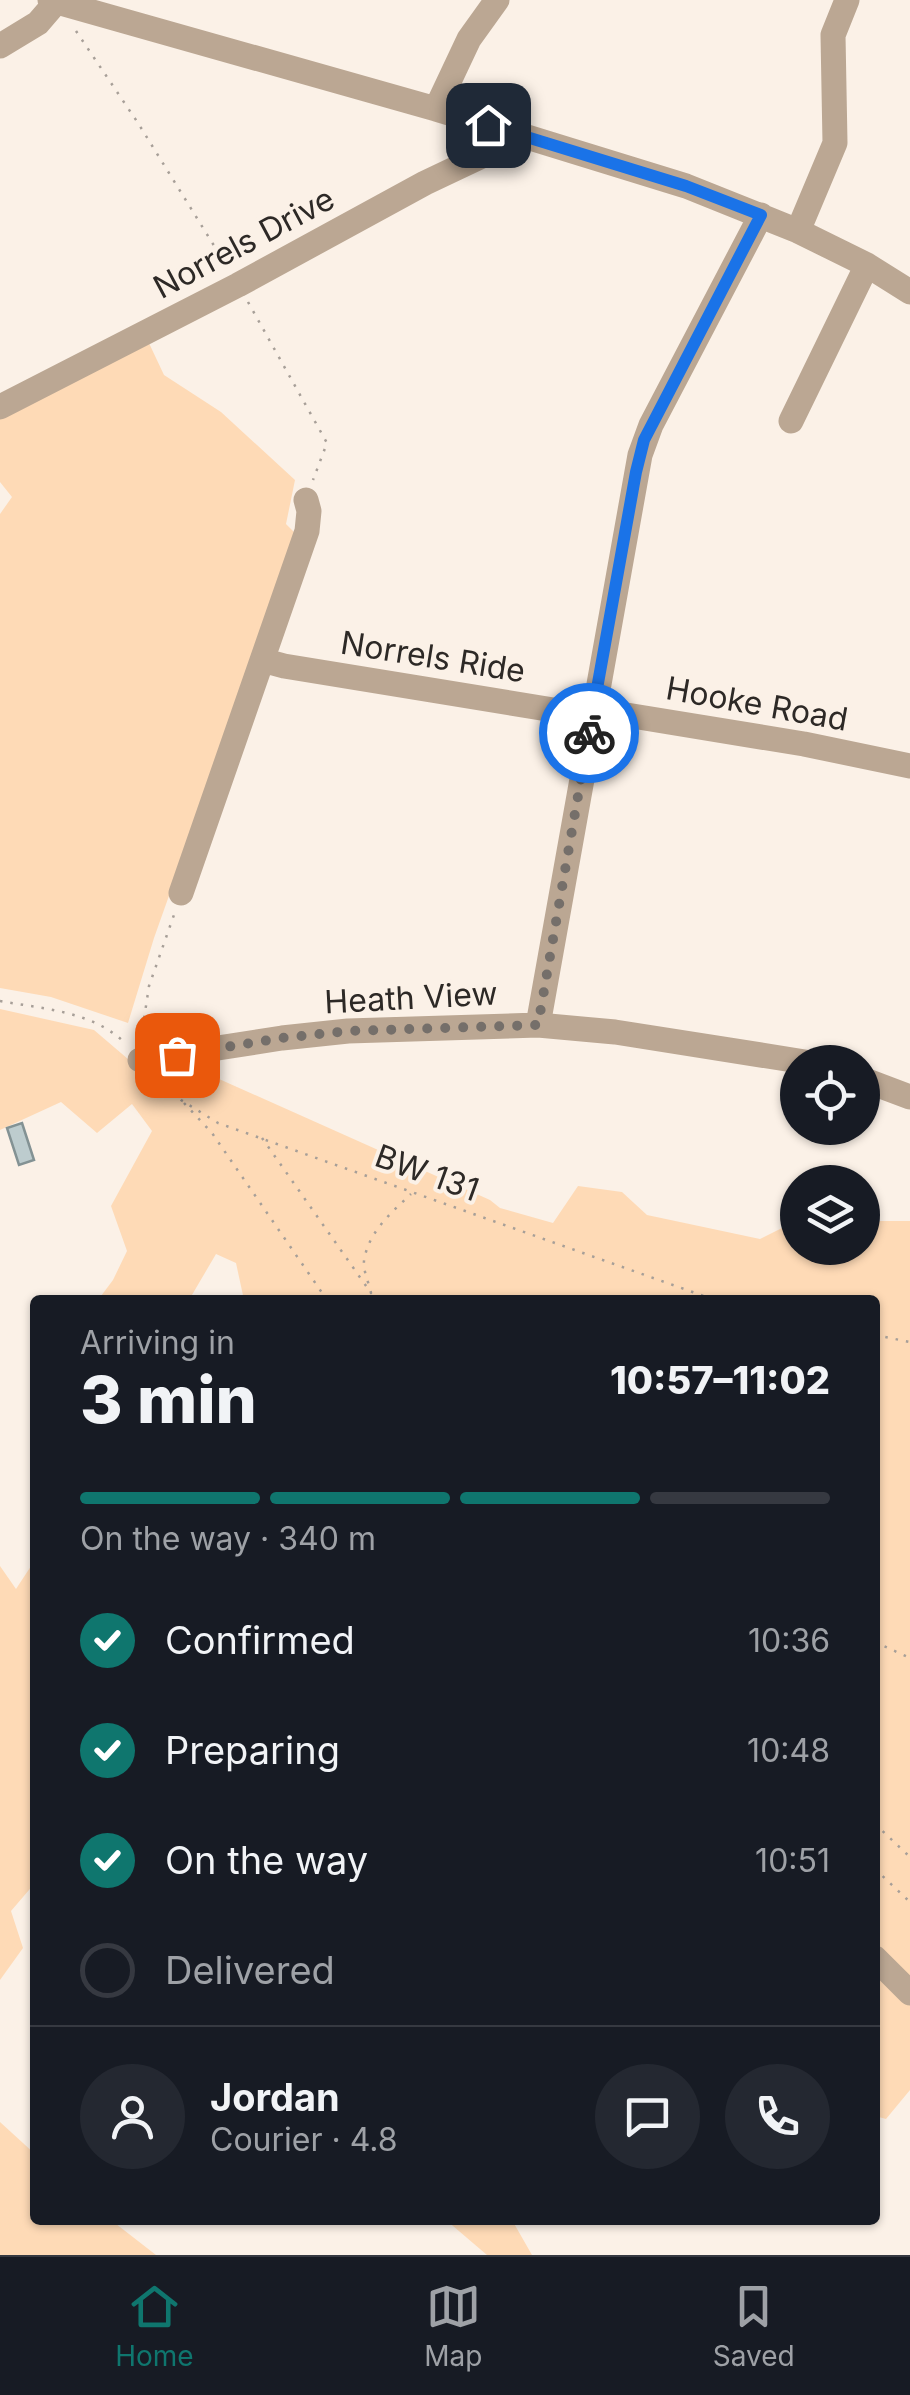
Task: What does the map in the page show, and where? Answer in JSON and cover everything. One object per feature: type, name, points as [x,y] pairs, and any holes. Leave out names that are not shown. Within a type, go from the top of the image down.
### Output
[{"type":"street","points":[[436,110],[469,39],[496,0]]},
{"type":"street","points":[[798,231],[835,144],[832,34],[847,0]]},
{"type":"street","points":[[0,46],[38,23],[53,1],[100,7],[686,186],[798,231],[910,292]]},
{"type":"street","name":"Norrels Drive","points":[[0,407],[504,144],[515,133]]},
{"type":"street","points":[[538,1025],[644,440],[761,215]]},
{"type":"street","points":[[791,421],[866,266]]},
{"type":"street","points":[[181,893],[307,531],[306,500]]},
{"type":"street","name":"Norrels Ride","points":[[262,660],[584,715],[593,712]]},
{"type":"street","name":"Hooke Road","points":[[593,712],[804,744],[910,766]]},
{"type":"street","name":"Heath View","points":[[140,1060],[348,1031],[538,1025],[615,1032],[780,1058]]},
{"type":"street","points":[[880,1086],[910,1097]]},
{"type":"street","points":[[880,1963],[910,1993]]},
{"type":"path","points":[[53,1],[94,54],[138,123],[238,285],[327,443],[306,500]]},
{"type":"path","points":[[140,1060],[150,986],[181,893]]},
{"type":"path","name":"BW 131","points":[[0,1001],[86,1017],[113,1032],[181,1100],[218,1123],[702,1295]]},
{"type":"path","points":[[181,1100],[212,1133],[325,1295]]},
{"type":"path","points":[[261,1137],[371,1293]]},
{"type":"path","points":[[371,1293],[364,1263],[372,1236],[414,1192]]},
{"type":"path","points":[[880,1336],[910,1342]]},
{"type":"path","points":[[880,1644],[910,1658]]},
{"type":"path","points":[[880,1829],[910,1857]]},
{"type":"path","points":[[880,1875],[910,1902]]},
{"type":"shaded area","points":[[148,341],[164,375],[221,412],[295,480],[286,524],[297,535],[154,938],[128,1023],[51,997],[0,988],[0,514],[12,497],[0,482],[0,416]]},
{"type":"shaded area","points":[[0,1009],[94,1030],[142,1071],[181,1062],[490,1200],[500,1208],[553,1223],[578,1186],[622,1192],[647,1215],[760,1239],[780,1229],[780,1265],[880,1265],[880,1221],[910,1221],[910,2090],[886,2119],[880,2117],[880,1295],[243,1295],[236,1263],[216,1254],[192,1295],[102,1295],[127,1251],[111,1206],[152,1131],[132,1104],[97,1133],[61,1102],[0,1130]]},
{"type":"shaded area","points":[[0,1566],[16,1589],[30,1568],[30,1889],[11,1911],[23,1948],[0,1980]]},
{"type":"shaded area","points":[[0,2122],[30,2149],[30,2225],[117,2225],[156,2255],[0,2255]]},
{"type":"shaded area","points":[[452,2225],[515,2225],[532,2255],[487,2255]]},
{"type":"building","points":[[22,1123],[34,1160],[19,1165],[7,1128]]},
{"type":"way so far","points":[[177,1055],[348,1031],[538,1025],[589,733]]},
{"type":"route","points":[[488,125],[686,186],[761,215],[644,440],[589,733]]}]
